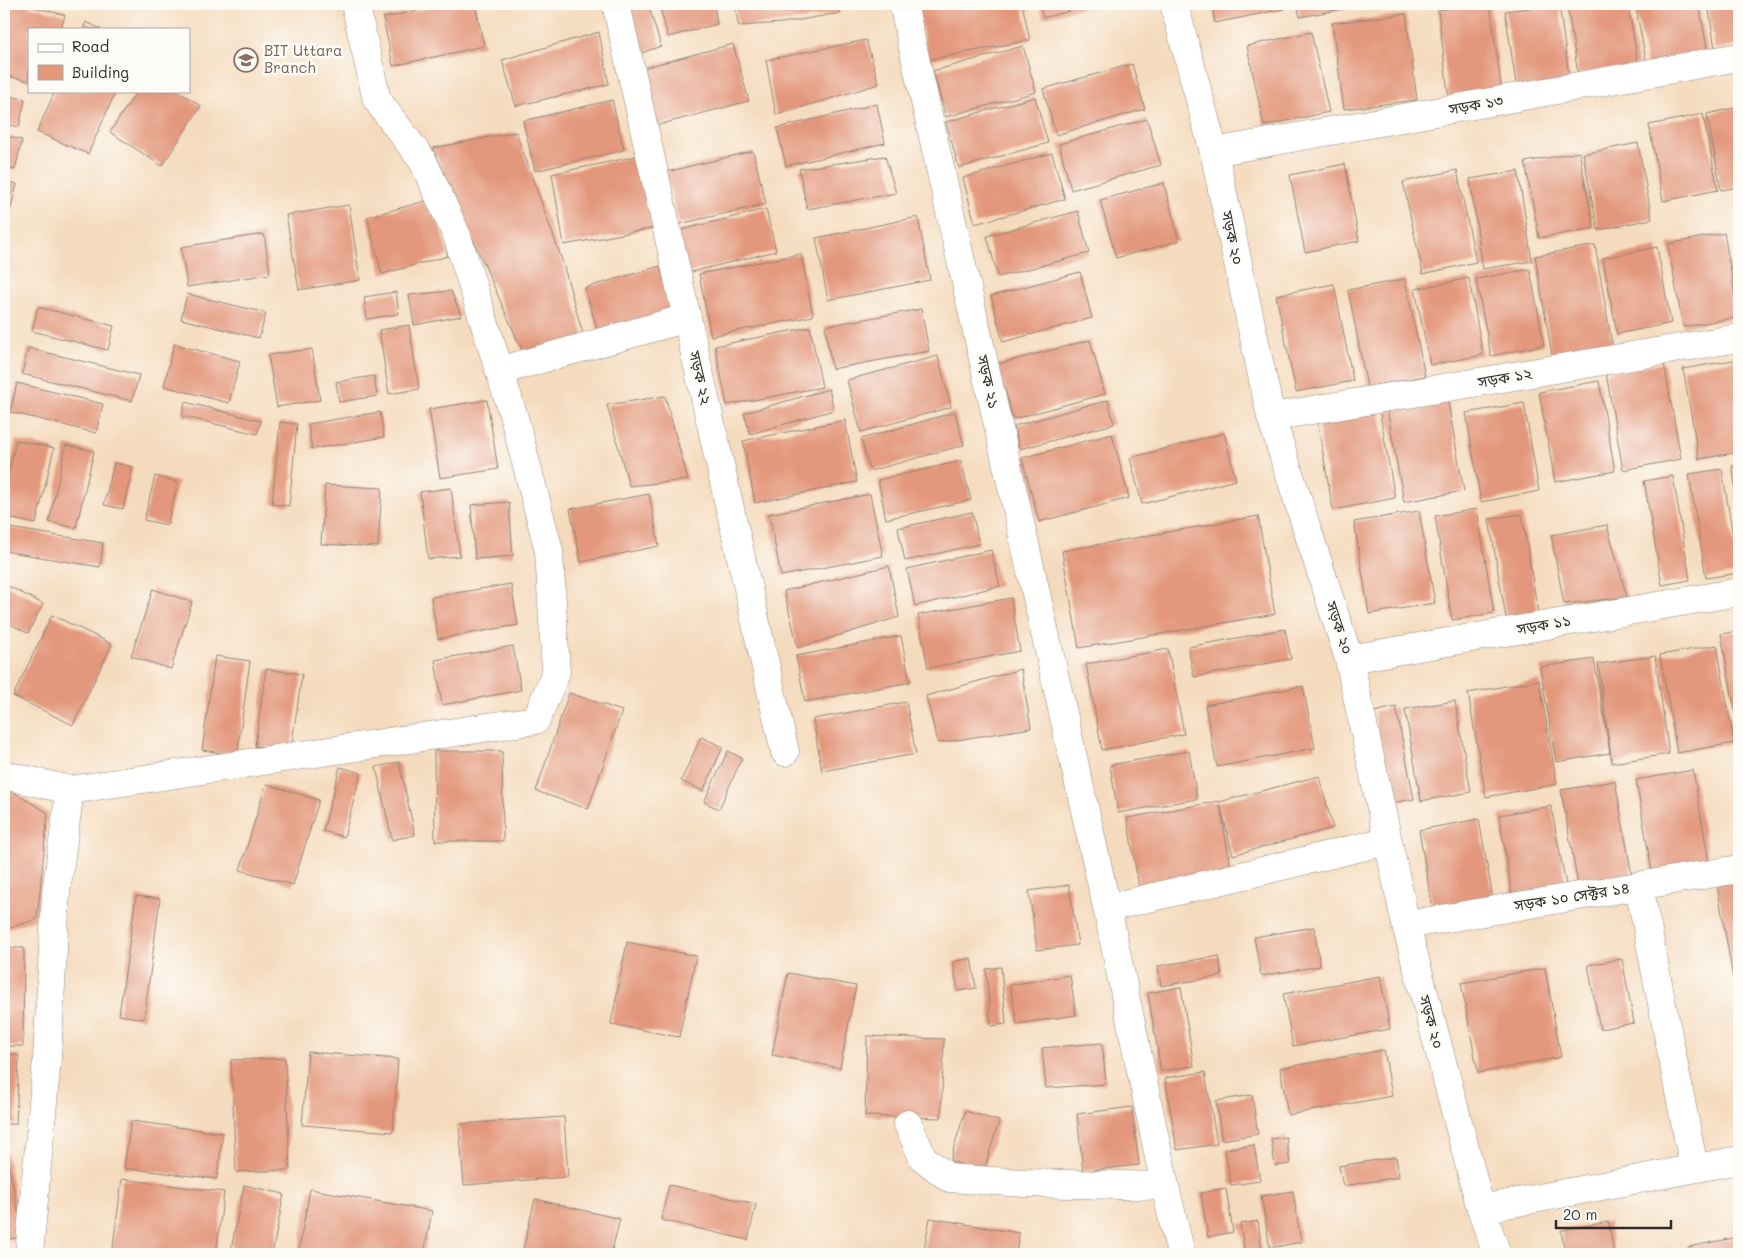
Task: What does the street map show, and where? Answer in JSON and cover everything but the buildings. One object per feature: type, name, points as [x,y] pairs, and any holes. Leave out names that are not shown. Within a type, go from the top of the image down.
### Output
[{"type":"street","points":[[4,778],[9,776],[70,790],[536,720],[556,672],[548,551],[514,417],[457,236],[423,161],[377,100],[355,4]]},
{"type":"street","name":"সড়ক ২২","points":[[616,4],[785,752]]},
{"type":"street","name":"সড়ক ২১","points":[[903,4],[1107,908],[1181,1254]]},
{"type":"street","name":"সড়ক ২০","points":[[1174,4],[1214,152],[1271,417],[1349,659],[1406,925],[1481,1209],[1498,1254]]},
{"type":"street","name":"সড়ক ১৩","points":[[1214,152],[1739,57]]},
{"type":"street","points":[[499,372],[687,318]]},
{"type":"street","name":"সড়ক ১২","points":[[1271,417],[1739,338]]},
{"type":"street","name":"সড়ক ১১","points":[[1349,659],[1739,592]]},
{"type":"street","points":[[29,1254],[46,1059],[56,893],[70,790]]},
{"type":"street","points":[[1107,908],[1387,840]]},
{"type":"street","name":"সড়ক ১০ সেক্টর ১৪","points":[[1406,925],[1739,869]]},
{"type":"street","points":[[1639,886],[1694,1168]]},
{"type":"street","points":[[908,1124],[923,1158],[949,1178],[1025,1183],[1165,1186]]},
{"type":"street","points":[[1481,1209],[1739,1160]]},
{"type":"place","name":"BIT Uttara Branch","points":[[246,60]]}]
